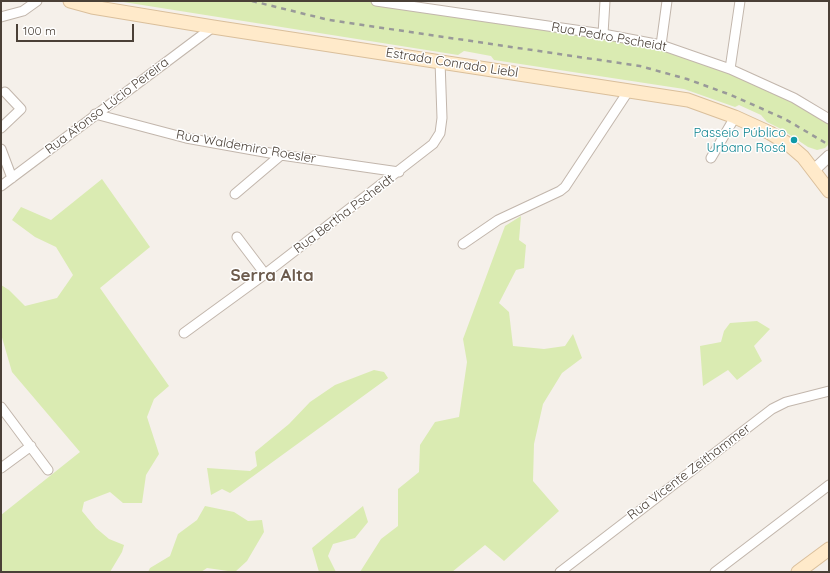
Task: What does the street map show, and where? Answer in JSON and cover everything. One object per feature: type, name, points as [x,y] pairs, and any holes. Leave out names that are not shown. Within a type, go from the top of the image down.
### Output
[{"type":"main road","name":"Estrada Conrado Liebl","points":[[70,1],[213,27],[688,100],[735,117],[770,133],[788,144],[803,157],[829,191]]},
{"type":"main road","points":[[798,572],[829,549]]},
{"type":"street","points":[[1,17],[23,11],[37,1]]},
{"type":"street","name":"Rua Pedro Pscheidt","points":[[376,1],[424,4],[661,45],[730,69],[794,98],[829,119]]},
{"type":"street","points":[[603,34],[606,1]]},
{"type":"street","points":[[661,45],[667,1]]},
{"type":"street","points":[[730,69],[740,1]]},
{"type":"street","name":"Rua Afonso Lúcio Pereira","points":[[1,186],[213,27]]},
{"type":"street","name":"Rua Bertha Pscheidt","points":[[184,333],[265,274],[399,172],[433,144],[440,133],[442,118],[440,61]]},
{"type":"street","points":[[463,244],[498,220],[560,191],[565,187],[629,90]]},
{"type":"street","points":[[1,128],[21,109],[5,92]]},
{"type":"street","name":"Rua Waldemiro Roesler","points":[[95,114],[186,138],[281,155],[399,172]]},
{"type":"street","points":[[711,158],[735,117]]},
{"type":"street","points":[[1,149],[12,178]]},
{"type":"street","points":[[235,194],[281,155]]},
{"type":"street","points":[[814,170],[829,156]]},
{"type":"street","points":[[237,237],[265,274]]},
{"type":"street","name":"Rua Vicente Zeithammer","points":[[560,572],[772,409],[786,402],[829,391]]},
{"type":"street","points":[[1,407],[48,470]]},
{"type":"street","points":[[1,468],[31,446]]},
{"type":"street","points":[[715,572],[829,484]]},
{"type":"green space","points":[[117,1],[376,1],[603,34],[711,61],[829,119],[829,144],[825,148],[817,150],[808,147],[781,129],[767,122],[761,115],[739,105],[735,107],[684,89],[494,60],[491,56],[464,51],[458,55]]},
{"type":"green space","points":[[102,179],[150,247],[100,288],[169,386],[154,399],[147,417],[159,454],[146,475],[142,503],[123,503],[110,492],[84,502],[82,511],[96,528],[109,539],[124,545],[122,552],[110,572],[1,572],[1,515],[80,452],[12,372],[1,334],[1,285],[9,290],[25,306],[57,298],[73,275],[56,247],[35,237],[12,220],[21,207],[51,220]]},
{"type":"green space","points":[[521,216],[519,240],[526,245],[524,268],[516,270],[499,303],[509,312],[513,346],[544,349],[565,346],[573,334],[582,358],[562,373],[543,404],[534,444],[533,481],[559,511],[504,561],[485,545],[452,572],[360,572],[381,539],[398,526],[398,489],[419,472],[420,445],[435,422],[459,417],[467,362],[463,339],[505,226]]},
{"type":"green space","points":[[757,321],[770,329],[754,346],[762,361],[737,380],[728,370],[703,386],[700,346],[721,342],[724,331],[730,323]]},
{"type":"green space","points":[[374,370],[384,372],[388,378],[230,493],[222,489],[211,495],[207,468],[250,471],[257,466],[255,452],[289,424],[310,402],[335,385]]},
{"type":"green space","points":[[205,506],[234,512],[248,521],[262,520],[264,532],[247,561],[235,572],[207,568],[201,572],[148,572],[150,568],[170,556],[178,534],[197,520]]},
{"type":"green space","points":[[363,506],[368,522],[355,538],[333,544],[328,556],[336,572],[319,572],[312,548]]},
{"type":"railway","points":[[252,1],[329,20],[640,66],[687,79],[731,95],[785,119],[829,145]]},
{"type":"place","name":"Passeio Público Urbano Rosá","points":[[794,140]]},
{"type":"district","name":"Serra Alta","points":[[272,276]]}]
